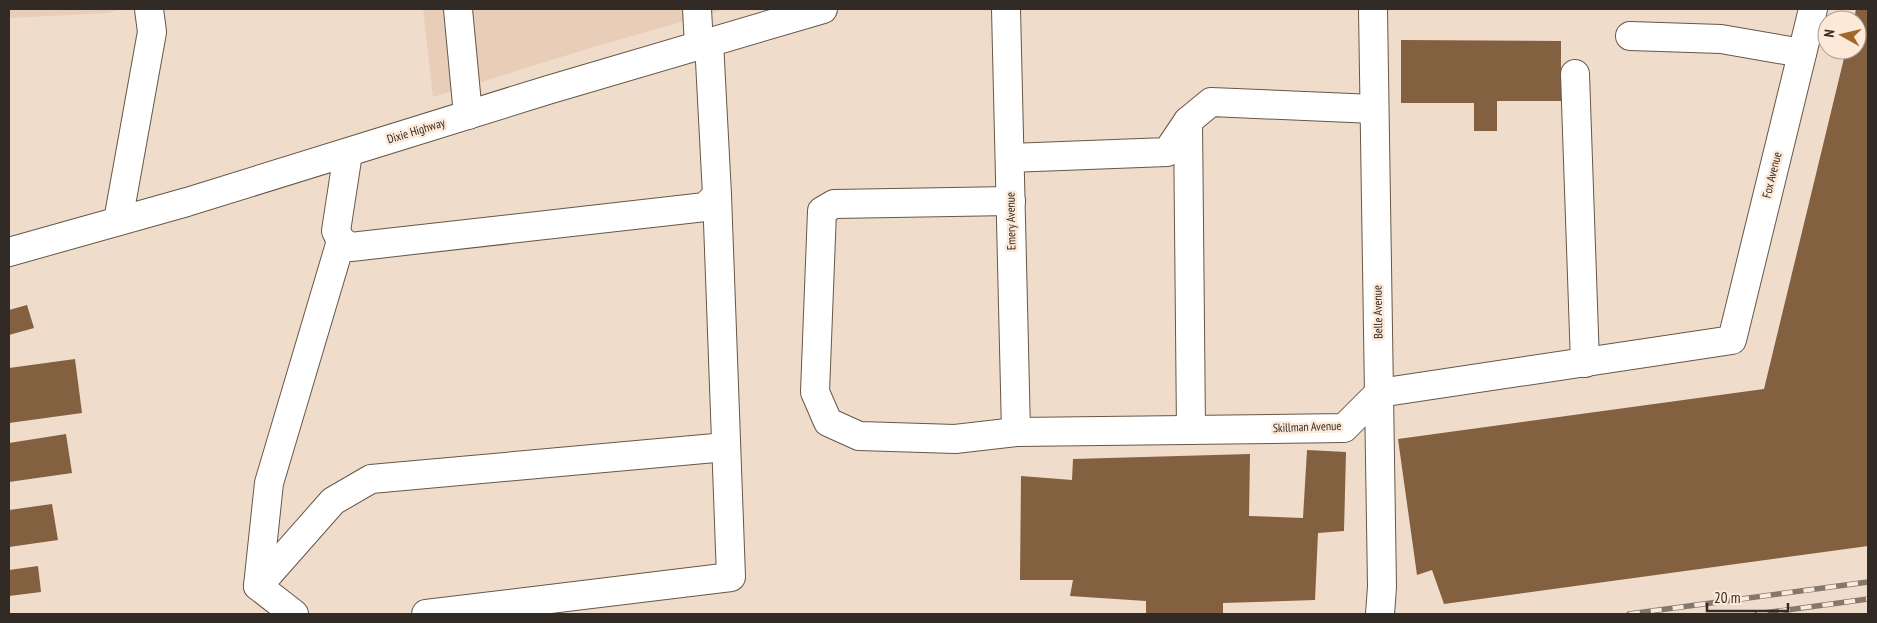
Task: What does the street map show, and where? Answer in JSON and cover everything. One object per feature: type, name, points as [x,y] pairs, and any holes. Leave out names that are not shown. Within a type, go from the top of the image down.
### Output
[{"type":"street","points":[[118,221],[152,32],[149,9]]},
{"type":"street","points":[[458,9],[468,115]]},
{"type":"street","points":[[426,614],[731,577],[717,195],[704,44],[697,9]]},
{"type":"street","name":"Emery Avenue","points":[[1006,9],[1016,432]]},
{"type":"street","name":"Belle Avenue","points":[[1373,9],[1382,587],[1380,614]]},
{"type":"street","name":"Fox Avenue","points":[[1584,363],[1732,340],[1813,9]]},
{"type":"street","name":"Dixie Highway","points":[[9,252],[348,153],[704,44],[763,17],[811,10]]},
{"type":"street","points":[[1630,36],[1720,39],[1802,53]]},
{"type":"street","points":[[1379,393],[1584,363],[1575,74]]},
{"type":"street","points":[[1010,158],[1167,152],[1188,121],[1211,102],[1374,109]]},
{"type":"street","points":[[1188,121],[1191,430]]},
{"type":"street","points":[[348,153],[336,231],[341,241],[351,246],[705,207],[717,195]]},
{"type":"street","name":"Skillman Avenue","points":[[1011,200],[834,204],[822,211],[815,392],[828,422],[859,436],[955,439],[1016,432],[1344,428],[1379,393]]},
{"type":"street","points":[[258,586],[268,482],[341,241]]},
{"type":"street","points":[[258,586],[333,501],[371,479],[726,447]]},
{"type":"street","points":[[258,586],[294,614]]},
{"type":"shaded area","points":[[9,9],[119,9],[109,13],[9,18]]},
{"type":"shaded area","points":[[423,9],[726,9],[587,49],[433,97]]},
{"type":"building","points":[[1868,9],[1868,546],[1444,604],[1432,570],[1417,575],[1398,439],[1764,389],[1844,60],[1867,60],[1867,10],[1856,10]]},
{"type":"building","points":[[1401,40],[1561,41],[1561,101],[1497,101],[1497,131],[1474,131],[1474,103],[1401,103]]},
{"type":"building","points":[[27,305],[34,328],[9,335],[9,310]]},
{"type":"building","points":[[75,359],[82,413],[9,423],[9,368]]},
{"type":"building","points":[[66,434],[72,473],[9,482],[9,443]]},
{"type":"building","points":[[1307,450],[1346,452],[1344,531],[1318,533],[1315,600],[1223,603],[1223,614],[1146,614],[1146,601],[1070,596],[1073,580],[1020,580],[1021,476],[1072,480],[1073,459],[1250,454],[1249,516],[1303,518]]},
{"type":"building","points":[[52,504],[58,540],[9,547],[9,510]]},
{"type":"building","points":[[38,566],[41,592],[9,596],[9,570]]},
{"type":"railway","points":[[1629,614],[1868,582]]},
{"type":"railway","points":[[1757,614],[1868,599]]}]
